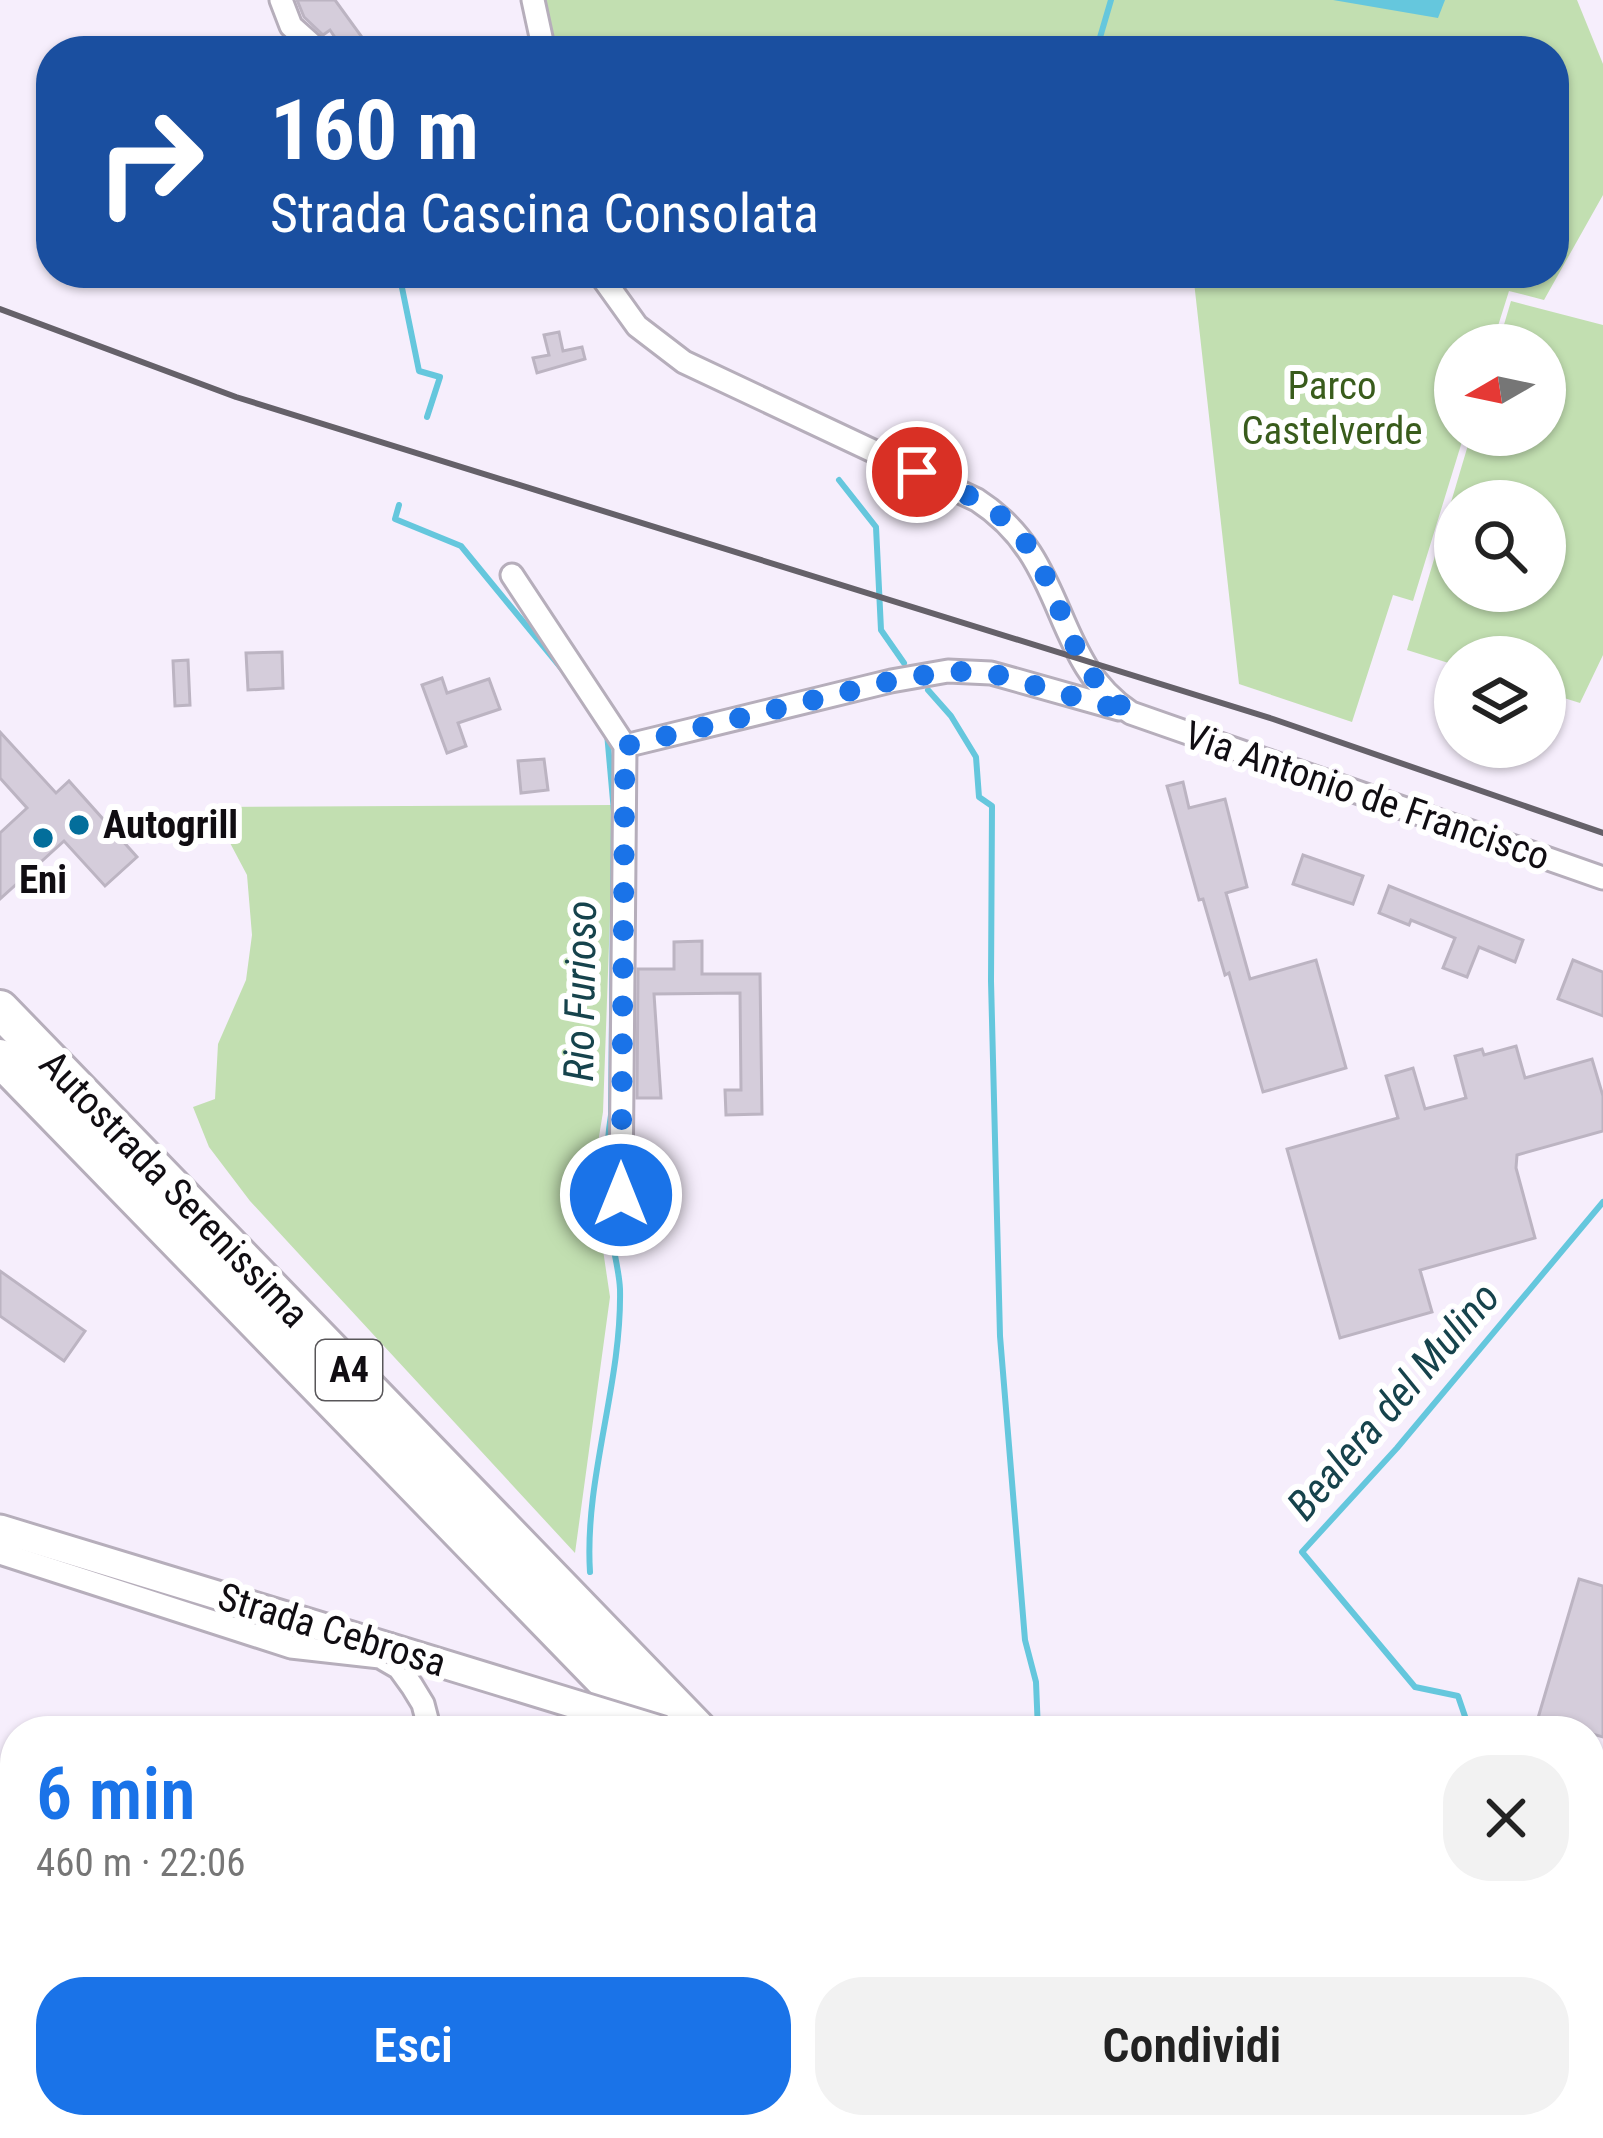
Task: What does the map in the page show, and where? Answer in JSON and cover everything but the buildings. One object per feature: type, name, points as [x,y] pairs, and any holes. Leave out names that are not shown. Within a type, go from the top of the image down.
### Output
[{"type":"highway","name":"Autostrada Serenissima","points":[[0,1009],[684,1716]]},
{"type":"highway","name":"Autostrada Serenissima","points":[[0,1058],[639,1716]]},
{"type":"highway","points":[[607,1683],[628,1716]]},
{"type":"main road","name":"Strada Cebrosa","points":[[0,1528],[614,1716]]},
{"type":"street","points":[[281,0],[291,26],[302,36]]},
{"type":"street","points":[[533,0],[541,36]]},
{"type":"street","name":"Via Antonio de Francisco","points":[[609,288],[637,326],[684,362],[977,500],[1008,523],[1044,572],[1088,674],[1106,696],[1131,713],[1603,878]]},
{"type":"street","points":[[512,575],[625,746],[621,1195]]},
{"type":"street","points":[[625,746],[948,671],[991,673],[1131,713]]},
{"type":"street","points":[[0,1553],[291,1647],[380,1657],[399,1668],[426,1716]]},
{"type":"green space","name":"Parco Castelverde","points":[[544,0],[1577,0],[1603,64],[1603,195],[1569,256],[1569,36],[551,36]]},
{"type":"green space","name":"Parco Castelverde","points":[[1195,288],[1551,288],[1544,300],[1509,291],[1499,324],[1434,324],[1434,456],[1458,456],[1450,480],[1434,480],[1434,533],[1413,601],[1393,595],[1352,722],[1239,684]]},
{"type":"green space","points":[[1511,301],[1603,325],[1603,655],[1580,703],[1566,699],[1566,636],[1434,636],[1434,658],[1407,650],[1434,559],[1434,612],[1566,612],[1566,480],[1458,480],[1465,456],[1566,456],[1566,324],[1504,324]]},
{"type":"green space","points":[[614,805],[603,1112],[596,1155],[599,1223],[610,1297],[575,1553],[250,1201],[209,1147],[193,1107],[215,1099],[218,1044],[246,980],[252,935],[247,875],[211,807]]},
{"type":"water","points":[[1333,0],[1445,0],[1438,18]]},
{"type":"waterway","name":"Rio Furioso","points":[[1100,36],[1111,0]]},
{"type":"waterway","name":"Rio Furioso","points":[[402,288],[419,371],[440,377],[427,417]]},
{"type":"waterway","name":"Rio Furioso","points":[[839,480],[876,527],[881,630],[904,663]]},
{"type":"waterway","name":"Rio Furioso","points":[[399,505],[395,519],[461,546],[562,669]]},
{"type":"waterway","points":[[928,690],[976,757],[979,797],[992,806],[991,981],[1000,1336],[1025,1640],[1036,1682],[1037,1716]]},
{"type":"waterway","name":"Rio Furioso","points":[[590,1572],[592,1501],[615,1360],[620,1289],[607,1184],[614,812],[607,733]]},
{"type":"waterway","name":"Bealera del Mulino","points":[[1465,1716],[1458,1696],[1415,1687],[1302,1552],[1397,1448],[1603,1202]]},
{"type":"railway","points":[[0,309],[236,397],[1273,719],[1603,833]]},
{"type":"place","name":"Autogrill","points":[[79,825]]},
{"type":"place","name":"Eni","points":[[43,838]]},
{"type":"route","points":[[621,1195],[625,746],[948,671],[991,673],[1131,713],[1106,696],[1088,674],[1044,572],[1018,532],[977,500],[917,472]]}]
